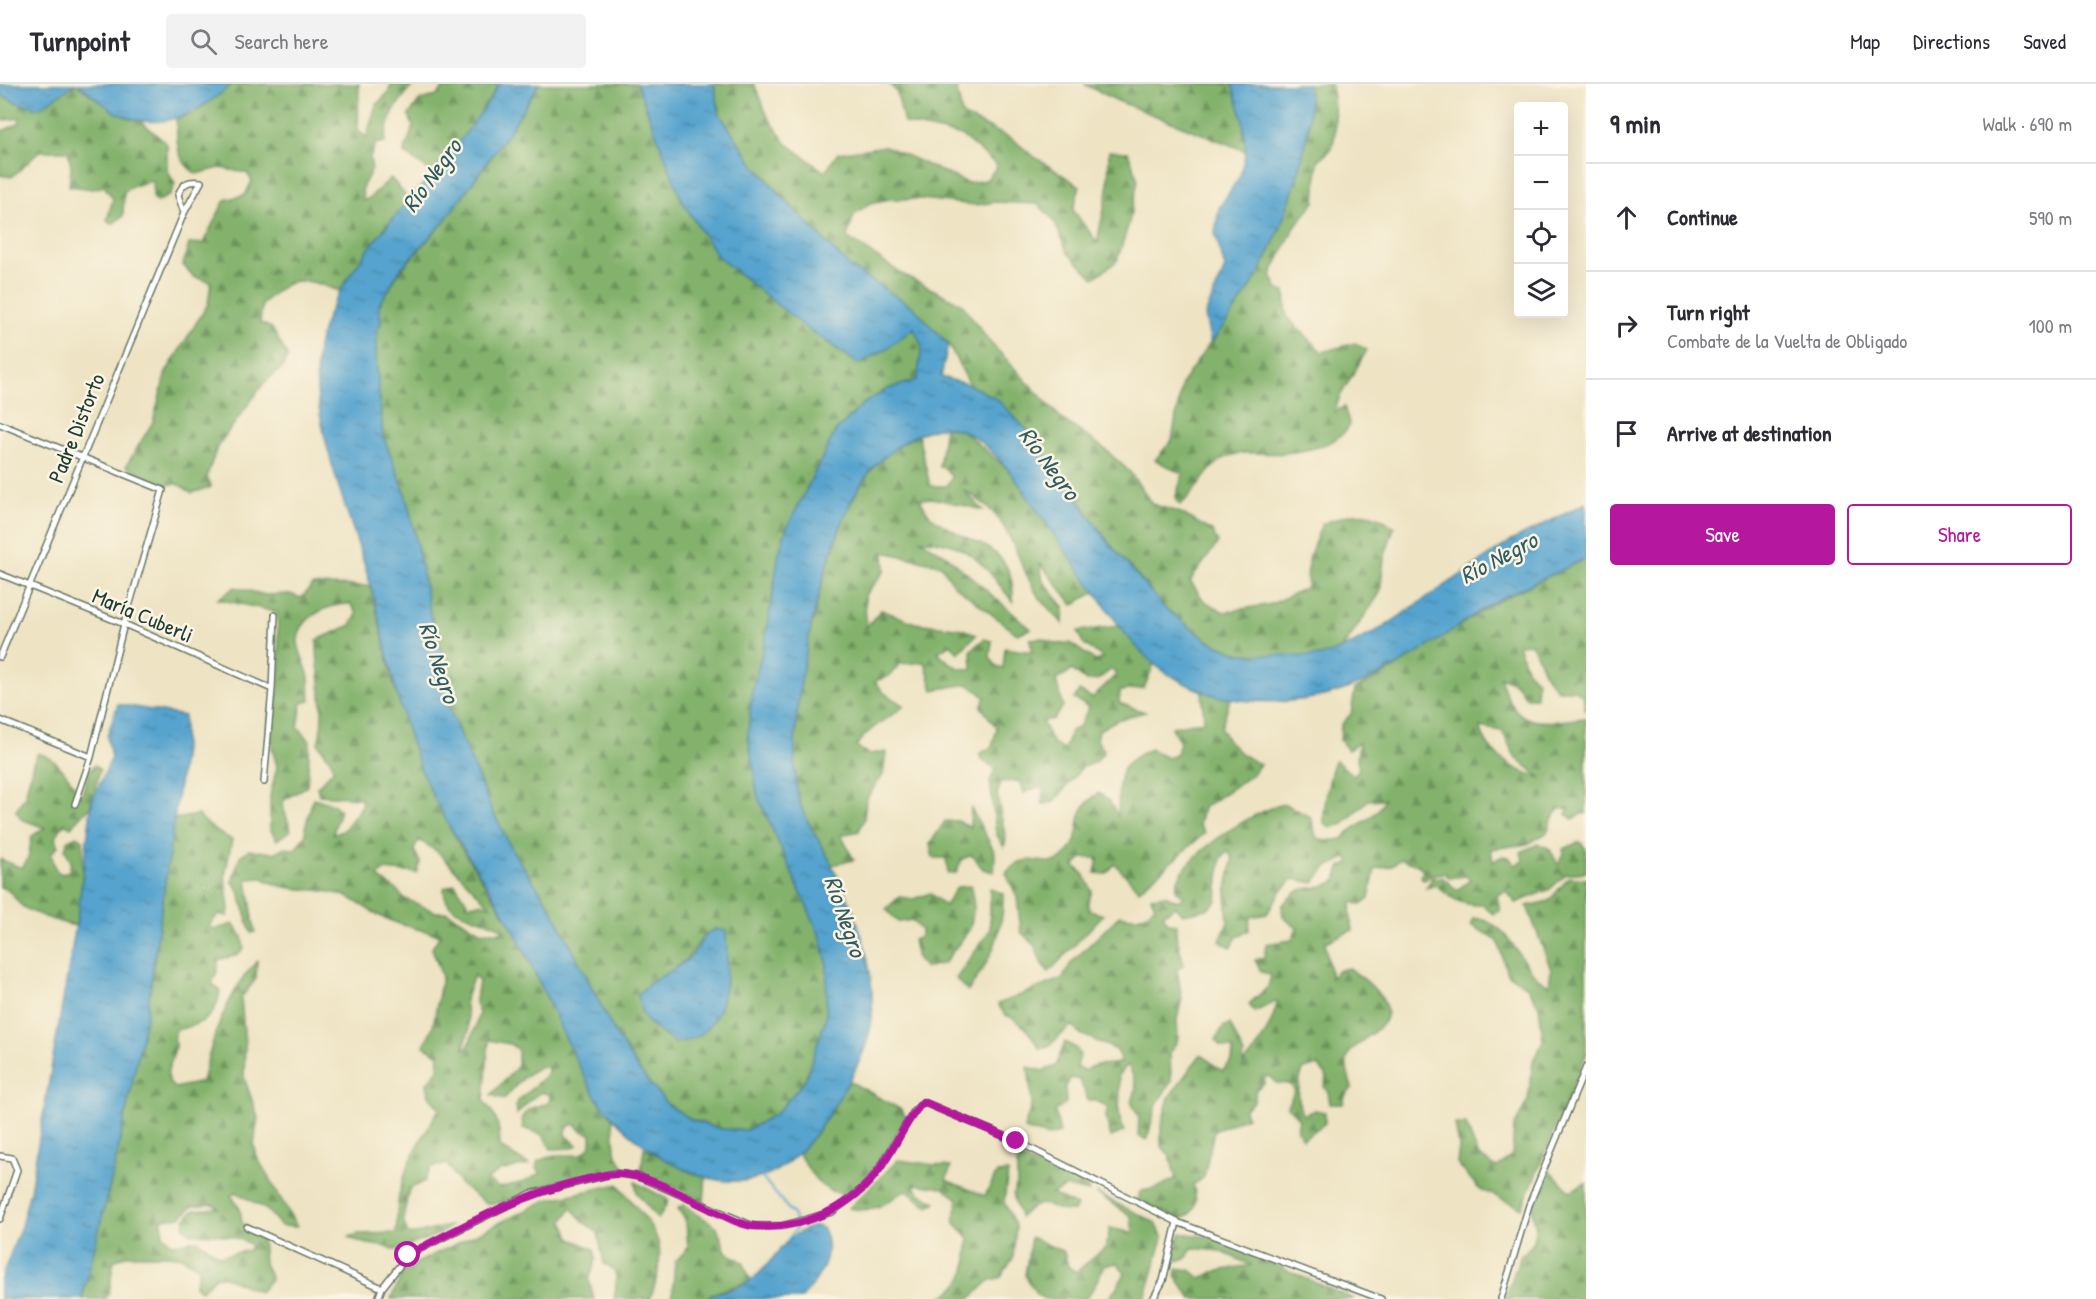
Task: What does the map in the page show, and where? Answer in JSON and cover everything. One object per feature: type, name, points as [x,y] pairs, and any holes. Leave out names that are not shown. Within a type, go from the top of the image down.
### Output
[{"type":"street","name":"Padre Distorto","points":[[0,657],[184,213],[201,182],[191,180],[183,185],[178,195],[184,213]]},
{"type":"street","points":[[0,424],[163,490],[124,624],[91,757],[75,804]]},
{"type":"street","name":"María Cuberli","points":[[0,574],[124,624],[273,689]]},
{"type":"street","points":[[264,782],[273,689],[275,615]]},
{"type":"street","points":[[0,720],[91,757]]},
{"type":"street","points":[[1501,1299],[1529,1205],[1586,1067]]},
{"type":"street","points":[[378,1299],[382,1288],[400,1263],[422,1247],[530,1194],[615,1173],[637,1176],[736,1221],[753,1226],[782,1226],[832,1212],[862,1189],[880,1168],[914,1111],[923,1102],[1016,1141],[1177,1222],[1381,1299]]},
{"type":"street","points":[[0,1156],[12,1158],[17,1170],[0,1219]]},
{"type":"street","points":[[1153,1299],[1163,1281],[1177,1222]]},
{"type":"street","points":[[247,1227],[382,1288]]},
{"type":"green space","points":[[75,84],[116,112],[141,121],[167,144],[167,170],[175,184],[170,195],[157,202],[153,199],[153,183],[149,181],[131,187],[124,192],[123,216],[112,224],[107,220],[113,199],[104,186],[93,189],[69,186],[71,167],[68,151],[40,151],[12,177],[0,175],[0,132],[20,123],[19,118],[0,121],[0,94],[15,102],[39,108]]},
{"type":"green space","points":[[232,84],[359,84],[358,129],[366,138],[376,105],[388,93],[391,84],[414,84],[390,118],[385,143],[376,143],[370,158],[372,169],[362,188],[363,200],[368,199],[391,178],[410,201],[340,291],[316,283],[298,281],[282,287],[262,304],[260,323],[272,328],[288,357],[281,369],[264,383],[217,447],[207,476],[211,487],[192,493],[178,484],[161,485],[126,466],[153,422],[166,372],[208,304],[211,282],[194,277],[183,265],[189,244],[203,243],[225,200],[245,195],[252,181],[247,173],[220,168],[196,174],[184,162],[178,150],[176,119],[193,114]]},
{"type":"green space","points":[[446,84],[499,84],[475,124],[433,173],[404,153],[413,127],[409,115],[420,100],[437,96]]},
{"type":"green space","points":[[538,84],[637,84],[682,201],[717,256],[805,327],[859,364],[886,349],[914,327],[922,347],[917,380],[888,389],[864,403],[835,432],[786,530],[779,553],[766,637],[752,692],[748,736],[758,797],[821,938],[827,962],[826,1018],[805,1080],[777,1113],[747,1130],[721,1129],[692,1120],[667,1104],[641,1073],[615,1033],[551,907],[514,853],[491,808],[447,703],[444,658],[430,613],[413,525],[404,489],[383,436],[376,360],[377,330],[381,323],[379,305],[400,271],[443,223],[511,129]],"holes":[[[704,934],[727,954],[720,1005],[711,1023],[648,983],[681,964],[693,952]]]},
{"type":"green space","points":[[714,84],[754,84],[768,117],[786,143],[825,172],[838,153],[885,146],[968,183],[986,180],[998,166],[962,136],[904,123],[897,93],[890,84],[956,84],[962,115],[1012,139],[1036,158],[1080,186],[1073,210],[1097,242],[1108,190],[1109,151],[1128,152],[1138,180],[1129,223],[1117,261],[1094,278],[1068,253],[1053,219],[1038,204],[995,202],[976,205],[922,199],[890,199],[870,203],[854,215],[847,237],[902,274],[962,304],[988,340],[1062,419],[1105,449],[1130,472],[1152,504],[1181,513],[1213,532],[1218,543],[1190,581],[1204,601],[1224,612],[1272,604],[1307,587],[1308,560],[1322,524],[1350,515],[1367,514],[1385,520],[1394,527],[1384,558],[1380,593],[1342,649],[1321,656],[1283,657],[1240,654],[1207,640],[1165,608],[1109,543],[1066,482],[998,400],[970,385],[948,344],[913,307],[850,267],[752,162],[720,115]]},
{"type":"green space","points":[[1084,84],[1232,84],[1243,120],[1246,151],[1118,101]]},
{"type":"green space","points":[[1307,84],[1331,84],[1335,119],[1334,138],[1329,151],[1318,160],[1315,202],[1295,226],[1271,275],[1278,290],[1285,292],[1287,317],[1322,352],[1355,343],[1367,350],[1340,396],[1334,412],[1344,407],[1350,425],[1338,438],[1312,449],[1276,454],[1244,453],[1229,456],[1215,465],[1180,505],[1175,499],[1183,474],[1155,460],[1172,440],[1182,383],[1260,271],[1302,158],[1309,128]]},
{"type":"green space","points":[[945,427],[962,430],[1012,473],[1095,592],[1073,605],[1040,563],[1043,581],[1064,607],[1063,624],[1035,591],[1001,522],[979,500],[963,490],[983,510],[932,498],[920,499],[933,518],[988,548],[999,557],[1007,567],[1012,582],[1013,602],[975,558],[952,545],[921,540],[947,556],[1031,629],[1017,634],[954,585],[941,565],[884,552],[885,571],[865,595],[866,627],[881,610],[915,623],[963,629],[976,635],[958,653],[951,644],[938,652],[957,667],[972,669],[971,650],[984,639],[992,641],[990,657],[996,666],[1003,668],[1005,648],[1032,652],[1030,639],[1041,638],[1056,644],[1070,643],[1096,661],[1103,658],[1083,643],[1078,631],[1119,626],[1154,664],[1144,688],[1120,691],[1119,703],[1145,712],[1117,720],[1099,730],[1097,740],[1104,751],[1097,761],[1082,767],[1054,802],[1043,804],[1042,786],[1024,793],[1019,781],[1000,782],[997,795],[1006,840],[1004,847],[996,833],[990,781],[996,768],[984,762],[979,754],[992,747],[997,728],[981,707],[985,697],[968,684],[933,690],[925,662],[900,664],[889,676],[875,681],[883,692],[904,706],[873,728],[856,746],[868,754],[886,752],[883,775],[866,799],[864,820],[859,831],[841,835],[854,860],[832,865],[808,823],[801,805],[794,764],[795,725],[800,681],[821,588],[848,509],[863,480],[881,459],[918,434],[930,486],[947,486],[952,477],[945,468],[939,467]],"holes":[[[1112,669],[1116,675],[1092,698],[1079,691],[1074,699],[1089,707],[1079,727],[1071,731],[1064,750],[1053,744],[1042,721],[1054,719],[1063,706],[1056,680],[1072,670],[1086,681],[1097,680]]]},
{"type":"green space","points":[[1586,558],[1586,712],[1583,696],[1574,690],[1557,690],[1545,674],[1532,644],[1518,645],[1527,671],[1537,681],[1536,698],[1526,697],[1515,683],[1500,677],[1513,707],[1521,715],[1531,720],[1554,721],[1586,718],[1586,814],[1583,813],[1573,819],[1566,814],[1569,808],[1559,809],[1550,822],[1548,832],[1528,844],[1491,849],[1493,861],[1503,856],[1509,857],[1515,865],[1523,861],[1521,852],[1538,844],[1549,848],[1558,864],[1564,854],[1563,849],[1580,842],[1586,849],[1586,872],[1566,874],[1550,889],[1516,903],[1506,891],[1497,895],[1500,911],[1493,914],[1483,905],[1457,901],[1436,885],[1426,888],[1432,878],[1442,877],[1457,890],[1470,880],[1466,876],[1449,878],[1445,873],[1434,874],[1424,880],[1421,877],[1423,870],[1418,865],[1401,859],[1391,866],[1375,869],[1369,899],[1361,905],[1352,902],[1350,912],[1353,930],[1325,942],[1331,978],[1337,971],[1348,968],[1377,992],[1386,1008],[1386,1016],[1382,1024],[1353,1048],[1348,1056],[1347,1070],[1352,1088],[1345,1096],[1343,1104],[1330,1104],[1328,1092],[1324,1087],[1327,1077],[1318,1065],[1304,1069],[1299,1092],[1301,1111],[1303,1115],[1315,1110],[1325,1112],[1325,1123],[1303,1139],[1297,1129],[1299,1119],[1287,1106],[1295,1091],[1290,1084],[1277,1083],[1270,1076],[1265,1077],[1264,1084],[1256,1089],[1254,1101],[1245,1109],[1247,1117],[1214,1131],[1204,1177],[1193,1185],[1195,1206],[1181,1220],[1138,1200],[1140,1192],[1176,1179],[1170,1156],[1161,1146],[1161,1126],[1169,1097],[1201,1054],[1222,1071],[1232,1061],[1233,1049],[1220,1046],[1216,1040],[1223,1027],[1230,1024],[1244,1055],[1243,1063],[1254,1052],[1269,1026],[1277,1001],[1254,1012],[1249,1004],[1268,987],[1271,976],[1261,971],[1255,960],[1264,958],[1266,944],[1292,940],[1297,928],[1283,917],[1282,906],[1301,890],[1336,881],[1340,867],[1349,863],[1348,857],[1327,867],[1314,883],[1293,879],[1280,892],[1267,914],[1250,917],[1249,930],[1237,937],[1231,947],[1220,941],[1228,922],[1226,893],[1233,859],[1228,851],[1221,858],[1217,901],[1207,909],[1183,914],[1175,906],[1163,915],[1168,923],[1177,924],[1176,935],[1184,964],[1177,970],[1182,999],[1177,1019],[1178,1039],[1170,1053],[1171,1082],[1156,1105],[1147,1140],[1138,1136],[1139,1117],[1131,1101],[1136,1083],[1128,1065],[1118,1075],[1119,1111],[1125,1131],[1111,1137],[1106,1119],[1107,1106],[1093,1100],[1088,1101],[1080,1080],[1071,1078],[1065,1087],[1066,1103],[1055,1111],[1060,1133],[1048,1136],[1024,1129],[1032,1103],[1028,1067],[1043,1071],[1056,1066],[1065,1042],[1076,1048],[1080,1055],[1077,1067],[1085,1071],[1098,1065],[1121,1062],[1117,1050],[1078,1033],[1072,1025],[1050,1045],[1040,1049],[1026,1028],[1005,1015],[998,1004],[1063,978],[1071,963],[1120,915],[1139,916],[1151,910],[1155,906],[1151,897],[1165,895],[1178,901],[1184,896],[1176,890],[1179,878],[1188,864],[1219,837],[1256,815],[1285,804],[1311,817],[1316,837],[1325,841],[1343,839],[1377,811],[1384,799],[1368,800],[1343,824],[1330,828],[1324,823],[1325,802],[1333,764],[1336,761],[1354,776],[1359,769],[1357,758],[1359,743],[1348,750],[1340,740],[1341,725],[1351,714],[1355,689],[1387,673],[1492,604]],"holes":[[[1480,727],[1502,731],[1516,758],[1541,778],[1521,771],[1495,754]]]},
{"type":"green space","points":[[313,585],[371,586],[393,682],[422,772],[460,846],[513,928],[590,1087],[613,1119],[615,1151],[625,1170],[545,1186],[498,1204],[486,1203],[461,1185],[447,1164],[431,1167],[424,1182],[409,1189],[403,1219],[408,1234],[450,1226],[442,1233],[397,1250],[360,1242],[349,1237],[358,1234],[396,1233],[398,1201],[403,1180],[416,1148],[439,1109],[429,1095],[427,1083],[438,1069],[439,1055],[424,1046],[433,1026],[442,977],[432,948],[440,935],[386,919],[345,896],[283,886],[263,878],[247,879],[255,932],[251,933],[239,891],[232,881],[240,856],[249,850],[274,853],[283,848],[295,849],[306,834],[305,828],[313,798],[333,804],[340,810],[333,834],[343,831],[362,806],[361,798],[319,795],[317,787],[333,770],[332,763],[318,743],[322,705],[317,640],[351,625],[357,614],[351,604],[343,604],[317,613],[310,618],[300,632],[298,645],[308,673],[310,701],[302,703],[298,727],[310,741],[307,786],[284,800],[283,807],[291,830],[277,840],[270,829],[270,795],[277,767],[268,731],[269,713],[278,694],[280,672],[277,612],[218,599],[235,587],[265,595],[290,594],[301,598]],"holes":[[[419,840],[438,852],[490,906],[480,903],[469,905],[455,884],[444,888],[450,906],[466,915],[495,924],[502,929],[502,932],[481,932],[447,912],[436,912],[403,898],[397,890],[378,877],[384,870],[417,873],[420,862],[414,850]],[[474,975],[479,982],[475,1003],[479,1013],[469,1044],[463,1050],[469,1030],[465,1000]],[[489,1040],[510,1044],[518,1050],[518,1066],[491,1095],[504,1099],[528,1074],[547,1066],[548,1073],[516,1103],[517,1114],[541,1092],[550,1095],[549,1103],[529,1109],[522,1117],[523,1128],[543,1135],[551,1149],[573,1148],[577,1145],[566,1135],[567,1127],[574,1124],[582,1131],[591,1134],[591,1146],[578,1155],[556,1155],[538,1161],[536,1167],[541,1173],[524,1182],[499,1188],[487,1180],[499,1171],[529,1165],[500,1147],[497,1122],[484,1101]]]},
{"type":"green space","points":[[1202,691],[1230,699],[1221,728],[1237,750],[1260,764],[1253,774],[1203,808],[1199,825],[1205,833],[1139,890],[1115,864],[1106,874],[1095,873],[1098,858],[1083,858],[1074,865],[1084,875],[1092,891],[1088,902],[1089,910],[1103,915],[1049,972],[1042,964],[1035,946],[1021,932],[1017,897],[1006,873],[1023,861],[1051,862],[1058,861],[1065,856],[1072,848],[1083,809],[1099,793],[1109,801],[1118,816],[1119,783],[1124,767],[1151,749],[1167,758],[1176,755],[1180,743],[1172,727],[1204,721]]},
{"type":"green space","points":[[38,753],[59,765],[81,797],[89,771],[95,765],[100,770],[89,810],[84,812],[71,827],[64,823],[55,838],[58,846],[51,854],[56,870],[62,874],[69,871],[71,862],[65,849],[68,840],[77,836],[83,840],[82,881],[76,926],[56,921],[25,908],[10,892],[0,887],[0,859],[22,868],[28,859],[32,836],[45,828],[21,819],[16,810],[25,796],[33,763]]},
{"type":"green space","points":[[971,808],[995,853],[994,872],[983,869],[972,855],[962,859],[956,873],[948,874],[946,858],[933,858],[930,844],[945,821],[959,821],[970,827]]},
{"type":"green space","points":[[198,815],[214,830],[232,840],[225,875],[228,916],[218,915],[210,924],[213,930],[233,924],[242,936],[244,949],[236,955],[218,960],[217,972],[212,983],[220,990],[216,1008],[212,1014],[201,1022],[176,1030],[168,1077],[174,1088],[202,1082],[210,1050],[229,1002],[257,961],[256,979],[241,998],[245,1044],[244,1077],[258,1118],[254,1144],[257,1157],[297,1227],[281,1226],[267,1210],[236,1192],[231,1195],[240,1209],[242,1223],[262,1239],[264,1263],[271,1279],[260,1292],[228,1278],[216,1276],[201,1291],[195,1285],[199,1268],[182,1257],[126,1255],[114,1261],[110,1290],[106,1299],[82,1299],[146,1017],[174,819]],"holes":[[[213,1204],[218,1208],[194,1210],[185,1219],[184,1228],[192,1234],[214,1234],[238,1238],[251,1245],[249,1250],[221,1256],[197,1240],[172,1244],[163,1234],[162,1219],[181,1217],[193,1206]]]},
{"type":"green space","points":[[1569,877],[1586,879],[1586,1055],[1522,1208],[1479,1189],[1457,1163],[1459,1147],[1455,1124],[1466,1124],[1478,1155],[1497,1168],[1512,1155],[1514,1127],[1528,1100],[1533,1061],[1543,1040],[1539,1006],[1528,987],[1507,974],[1498,941],[1471,925],[1474,918],[1499,928],[1529,969],[1549,985],[1551,969],[1527,906],[1549,901]]},
{"type":"green space","points":[[971,886],[974,908],[970,929],[944,963],[925,968],[917,959],[913,940],[921,937],[921,930],[912,920],[898,922],[886,909],[899,897],[914,899],[930,893],[945,906],[957,887]]},
{"type":"green space","points":[[990,888],[1003,894],[1001,921],[989,957],[968,991],[956,979],[990,930]]},
{"type":"green space","points":[[849,1081],[902,1110],[906,1117],[887,1152],[851,1193],[840,1193],[832,1191],[819,1182],[798,1153],[815,1135]]},
{"type":"green space","points":[[644,1148],[674,1164],[706,1175],[704,1202],[641,1171]]},
{"type":"green space","points":[[1021,1159],[1086,1183],[1089,1192],[1067,1187],[1052,1194],[1077,1206],[1074,1211],[1065,1211],[1042,1204],[1029,1209],[1020,1217],[1013,1194],[1017,1184],[1017,1164]]},
{"type":"green space","points":[[898,1160],[951,1167],[946,1180],[985,1196],[997,1173],[1008,1172],[1004,1202],[1016,1227],[1013,1258],[1001,1277],[989,1281],[970,1299],[939,1299],[956,1287],[966,1267],[969,1238],[954,1222],[958,1199],[943,1188],[914,1184],[919,1193],[936,1202],[929,1207],[905,1190],[872,1209],[849,1208]]},
{"type":"green space","points":[[1547,1168],[1570,1191],[1586,1183],[1586,1299],[1505,1299],[1520,1257],[1532,1245],[1536,1227],[1532,1211]]},
{"type":"green space","points":[[635,1182],[669,1200],[658,1219],[637,1193]]},
{"type":"green space","points":[[618,1184],[656,1236],[660,1262],[650,1299],[614,1299],[616,1278],[613,1270],[604,1264],[598,1233],[571,1208],[563,1221],[571,1239],[594,1249],[596,1259],[589,1280],[594,1299],[391,1299],[404,1269],[547,1200]]},
{"type":"green space","points":[[1096,1193],[1156,1223],[1163,1238],[1145,1299],[1109,1299],[1125,1274],[1118,1263],[1105,1265],[1089,1296],[1083,1299],[1046,1299],[1037,1295],[1025,1275],[1031,1237],[1064,1252],[1068,1266],[1076,1272],[1106,1247],[1110,1228],[1133,1233],[1131,1216]]},
{"type":"green space","points":[[684,1205],[717,1227],[726,1252],[743,1262],[751,1281],[711,1294],[707,1299],[672,1299],[675,1262],[688,1248],[686,1222],[678,1208]]},
{"type":"green space","points":[[1180,1233],[1211,1237],[1353,1299],[1192,1299],[1176,1277],[1177,1268],[1190,1270],[1201,1279],[1213,1272],[1251,1265],[1220,1251],[1192,1248],[1186,1259],[1173,1261]]},
{"type":"water","points":[[0,84],[75,84],[39,108],[15,102],[0,94]]},
{"type":"water","points":[[78,84],[232,84],[192,112],[178,118],[147,121],[131,119],[115,112]]},
{"type":"water","name":"Río Negro","points":[[499,84],[539,84],[511,129],[443,223],[402,267],[379,305],[381,323],[377,330],[376,360],[383,436],[404,489],[413,525],[430,613],[444,658],[447,703],[491,808],[514,853],[551,907],[615,1033],[641,1073],[667,1104],[692,1120],[721,1129],[747,1130],[777,1113],[805,1080],[826,1018],[827,962],[821,938],[758,797],[748,736],[752,692],[766,637],[779,553],[786,530],[835,432],[864,403],[888,389],[917,380],[922,347],[914,328],[886,349],[859,364],[805,327],[717,256],[682,201],[637,84],[714,84],[720,115],[752,162],[786,201],[850,267],[913,307],[948,344],[941,377],[970,385],[998,400],[1029,432],[1109,543],[1165,608],[1207,640],[1240,654],[1321,656],[1342,649],[1382,628],[1511,541],[1586,503],[1586,558],[1494,602],[1414,655],[1342,691],[1291,701],[1262,702],[1231,699],[1201,691],[1181,682],[1163,671],[1147,657],[1116,621],[1009,471],[980,442],[960,430],[947,428],[934,429],[907,440],[883,458],[866,477],[850,505],[834,544],[808,639],[795,737],[796,778],[802,809],[850,903],[868,959],[872,1018],[867,1043],[851,1078],[825,1121],[803,1149],[776,1171],[741,1181],[718,1180],[671,1163],[630,1134],[597,1099],[514,931],[432,795],[407,728],[371,587],[330,458],[322,423],[317,389],[317,357],[323,328],[338,295],[357,264],[456,145]]},
{"type":"water","points":[[1232,84],[1307,84],[1308,127],[1297,179],[1279,230],[1249,290],[1211,344],[1205,315],[1225,268],[1215,233],[1219,208],[1240,176],[1246,151],[1243,120]]},
{"type":"water","points":[[118,704],[184,716],[184,750],[146,1017],[115,1165],[82,1299],[0,1299],[0,1282],[21,1226],[30,1191],[78,913],[92,801],[111,759],[107,736]]},
{"type":"water","points":[[715,929],[726,931],[725,988],[721,1003],[708,1027],[696,1037],[675,1043],[645,1019],[638,995],[650,984],[684,962],[707,934]]},
{"type":"water","points":[[817,1226],[823,1229],[826,1239],[826,1258],[819,1275],[801,1299],[707,1299],[711,1295],[746,1284],[759,1274],[796,1234]]},
{"type":"waterway","points":[[762,1177],[794,1216],[796,1229],[788,1239]]},
{"type":"route","points":[[408,1255],[530,1194],[615,1173],[637,1176],[736,1221],[753,1226],[782,1226],[803,1221],[832,1212],[862,1189],[880,1168],[914,1111],[923,1102],[1016,1141]]}]
